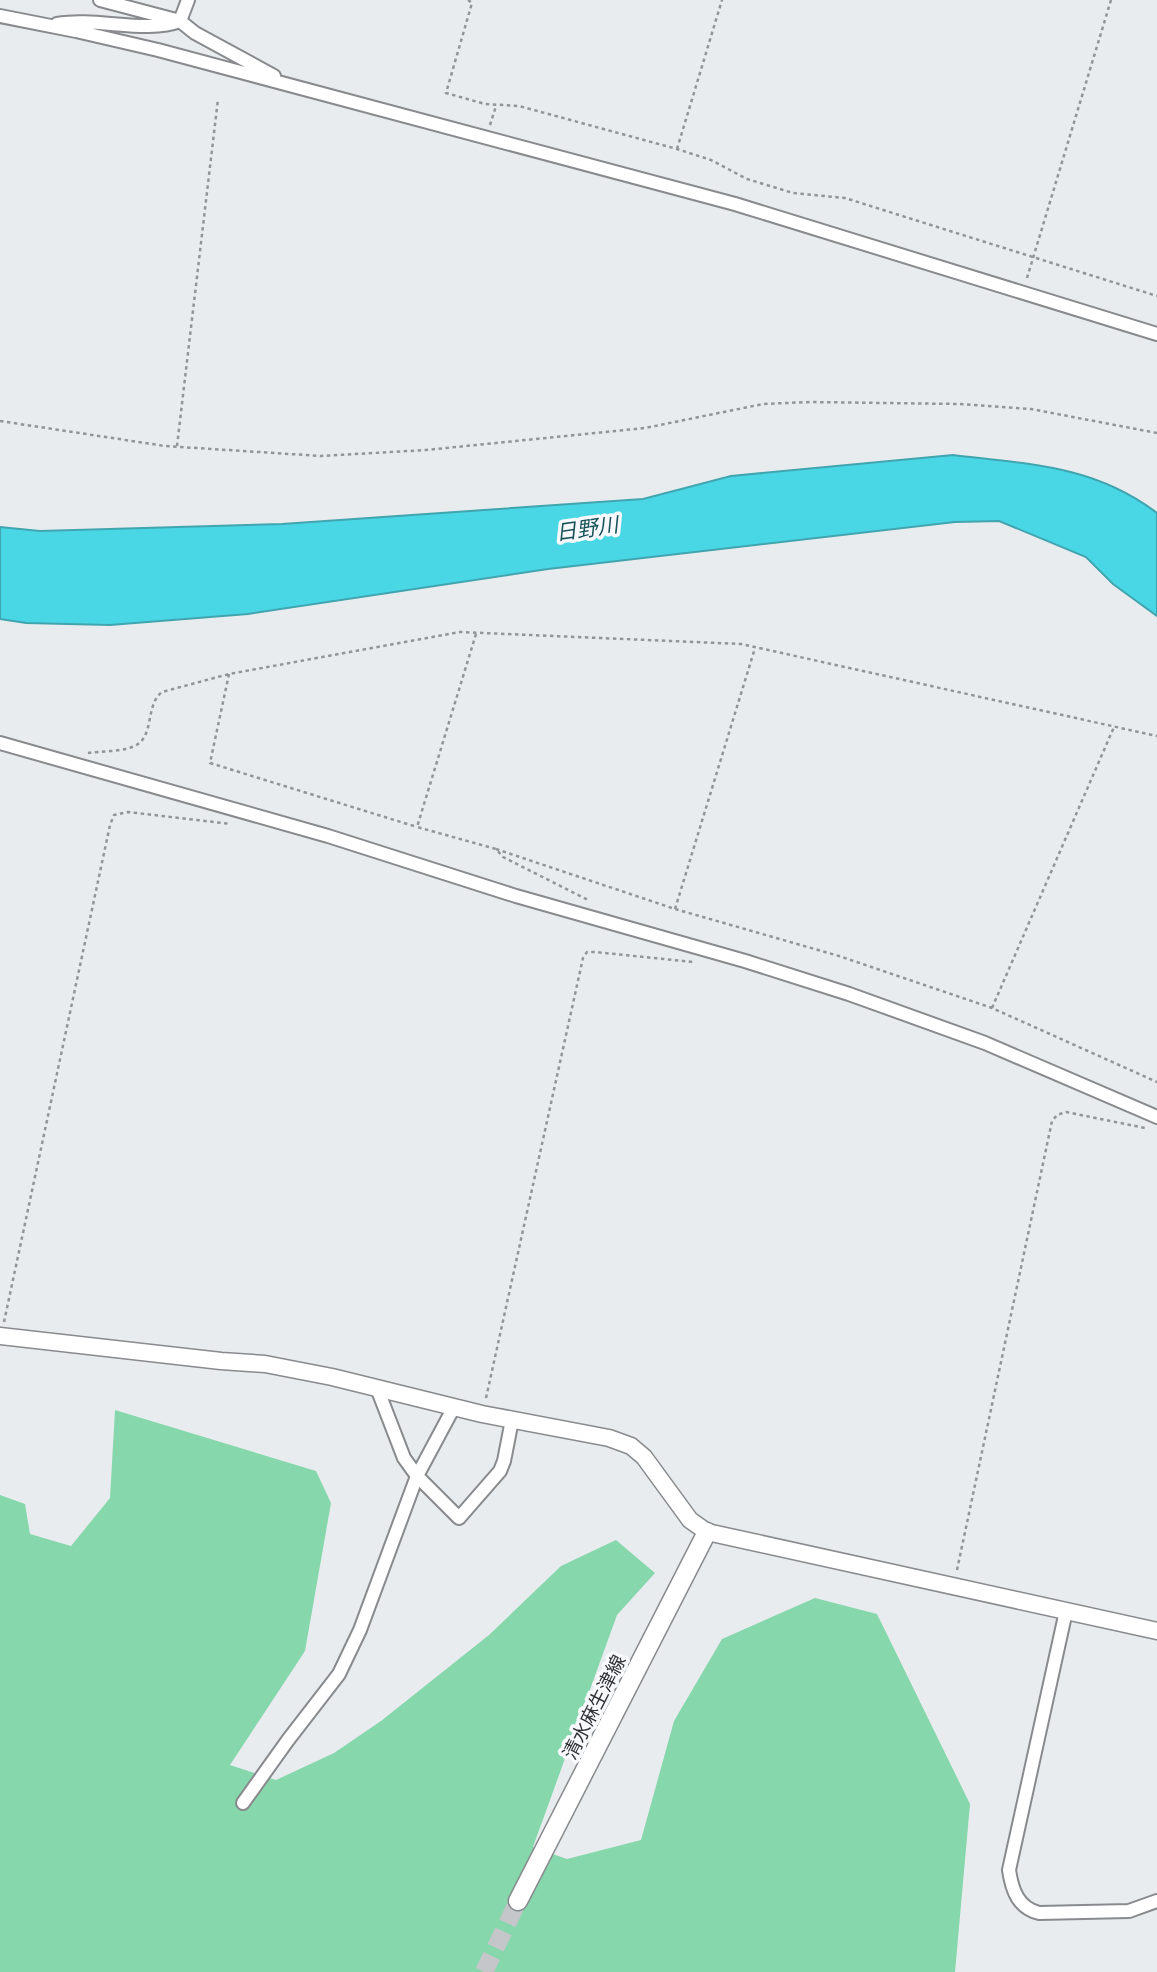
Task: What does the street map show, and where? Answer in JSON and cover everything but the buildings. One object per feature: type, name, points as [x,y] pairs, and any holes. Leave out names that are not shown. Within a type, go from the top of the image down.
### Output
[{"type":"main road","name":"清水麻生津線","points":[[519,1902],[707,1532]]},
{"type":"street","points":[[49,26],[77,20],[166,26],[180,21],[188,0]]},
{"type":"street","points":[[106,1],[180,21],[195,33],[295,87]]},
{"type":"street","points":[[0,16],[158,50],[735,204],[1157,334]]},
{"type":"street","points":[[0,743],[328,836],[516,896],[849,993],[985,1043],[1157,1118]]},
{"type":"street","points":[[0,1336],[221,1362],[265,1364],[454,1408],[609,1438],[631,1446],[644,1457],[690,1520],[707,1532],[1157,1631]]},
{"type":"street","points":[[377,1388],[404,1458],[417,1476],[459,1518],[500,1471],[512,1420]]},
{"type":"street","points":[[243,1803],[340,1674],[360,1630],[417,1476],[454,1408]]},
{"type":"street","points":[[1066,1611],[1009,1870],[1011,1885],[1027,1910],[1039,1913],[1129,1911],[1157,1901]]},
{"type":"path","points":[[467,0],[472,3],[446,93],[496,106],[519,106],[677,149],[711,160],[747,179],[772,187],[793,193],[845,198],[1157,296]]},
{"type":"path","points":[[677,149],[722,0]]},
{"type":"path","points":[[1022,292],[1111,0]]},
{"type":"path","points":[[177,446],[218,99]]},
{"type":"path","points":[[486,138],[496,106]]},
{"type":"path","points":[[0,421],[47,430],[177,446],[321,456],[426,450],[645,428],[763,404],[810,402],[959,404],[1019,408],[1157,433]]},
{"type":"path","points":[[81,754],[134,747],[144,739],[151,706],[155,697],[162,692],[229,674],[460,632],[741,644],[1157,736]]},
{"type":"path","points":[[417,827],[476,634]]},
{"type":"path","points":[[675,909],[755,647]]},
{"type":"path","points":[[229,674],[210,763],[496,849],[675,909],[839,956],[992,1008],[1157,1082]]},
{"type":"path","points":[[992,1008],[1114,727]]},
{"type":"path","points":[[0,1336],[114,815],[128,812],[235,825]]},
{"type":"path","points":[[496,849],[503,857],[589,901]]},
{"type":"path","points":[[482,1414],[583,958],[587,953],[595,952],[694,962]]},
{"type":"path","points":[[953,1587],[1052,1121],[1057,1115],[1066,1112],[1144,1128]]},
{"type":"green space","points":[[115,1410],[316,1471],[331,1503],[305,1651],[230,1765],[276,1780],[334,1753],[381,1721],[489,1635],[561,1566],[616,1540],[655,1573],[617,1615],[533,1847],[567,1859],[641,1840],[674,1721],[722,1639],[815,1598],[877,1614],[970,1804],[955,1972],[0,1972],[0,1495],[25,1504],[30,1534],[71,1546],[110,1498]]},
{"type":"water","name":"日野川","points":[[953,455],[1034,465],[1085,476],[1133,497],[1157,513],[1157,616],[1113,584],[1086,557],[999,521],[955,522],[548,569],[248,614],[110,625],[26,623],[0,619],[0,527],[40,531],[282,524],[643,499],[731,476]]},
{"type":"tunnel","points":[[484,1972],[518,1901]]}]
